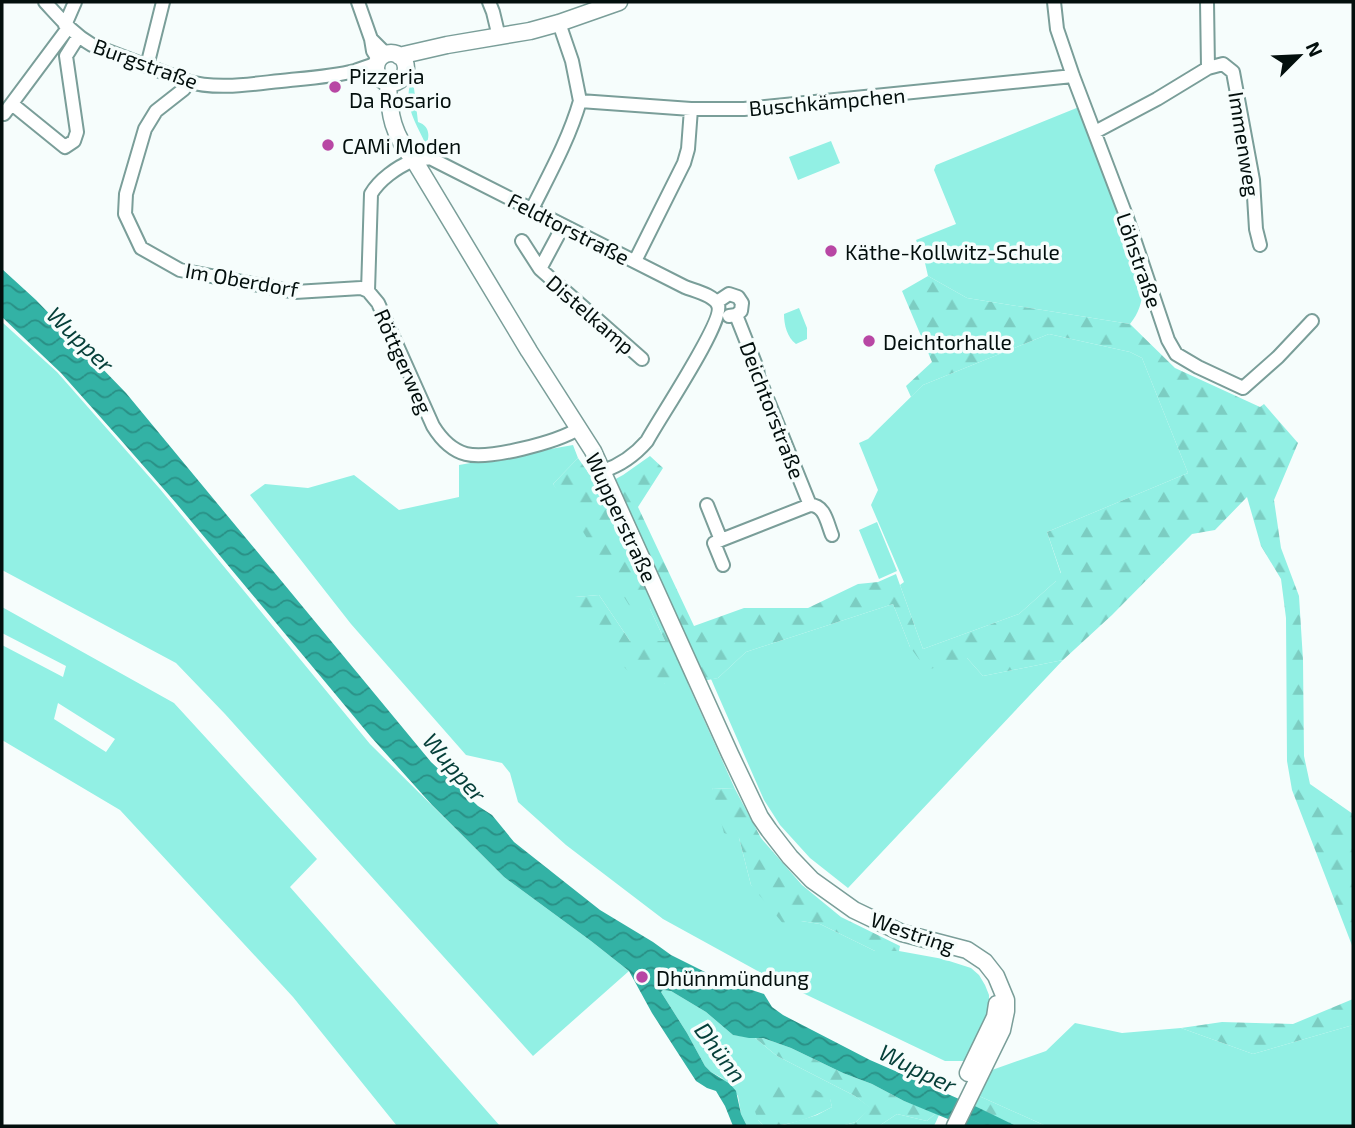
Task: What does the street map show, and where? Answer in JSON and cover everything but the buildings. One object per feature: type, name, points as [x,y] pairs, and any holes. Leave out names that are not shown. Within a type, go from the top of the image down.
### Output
[{"type":"main road","points":[[388,67],[410,52],[422,52],[559,23],[619,2]]},
{"type":"main road","name":"Wupperstraße","points":[[388,67],[391,118],[403,147],[414,160],[593,451],[760,817]]},
{"type":"main road","name":"Westring","points":[[760,817],[790,857],[812,880],[854,910],[902,933],[967,950],[991,969],[1001,991],[987,1046],[955,1126]]},
{"type":"main road","name":"Westring","points":[[943,1126],[987,1046]]},
{"type":"street","name":"Burgstraße","points":[[45,2],[71,30],[92,45],[200,85],[248,84],[306,78],[357,70],[365,66],[388,67]]},
{"type":"street","points":[[71,30],[8,109],[65,147],[74,141],[77,132],[66,56],[71,30],[75,2]]},
{"type":"street","points":[[147,66],[163,2]]},
{"type":"street","name":"Wupperstraße","points":[[358,2],[373,51],[388,67]]},
{"type":"street","points":[[489,2],[499,37]]},
{"type":"street","name":"Löhstraße","points":[[1054,2],[1057,29],[1073,76],[1168,340],[1176,354],[1243,388],[1278,357],[1312,321]]},
{"type":"street","name":"Immenweg","points":[[1207,2],[1208,68]]},
{"type":"street","points":[[531,209],[574,124],[580,101],[572,61],[559,23]]},
{"type":"street","name":"Immenweg","points":[[1095,132],[1208,68],[1223,64],[1233,72],[1253,180],[1256,229],[1260,245]]},
{"type":"street","name":"Buschkämpchen","points":[[580,101],[691,110],[744,109],[1073,76]]},
{"type":"street","name":"Im Oberdorf","points":[[186,81],[184,89],[156,111],[145,129],[126,194],[125,214],[141,248],[180,270],[206,276],[295,292],[361,288],[368,291]]},
{"type":"street","points":[[635,261],[684,163],[688,149],[691,110]]},
{"type":"street","name":"Feldtorstraße","points":[[414,160],[430,159],[712,298],[718,308]]},
{"type":"street","name":"Röttgerweg","points":[[414,160],[376,184],[371,194],[368,291],[378,303],[440,438],[458,452],[469,455],[496,454],[567,436],[578,429]]},
{"type":"street","name":"Distelkamp","points":[[540,269],[563,226]]},
{"type":"street","name":"Distelkamp","points":[[522,241],[540,269],[642,359]]},
{"type":"street","name":"Deichtorstraße","points":[[603,471],[624,462],[647,441],[689,371],[718,308],[729,295],[738,297],[742,303],[742,308],[736,315],[810,505]]},
{"type":"street","points":[[718,308],[736,315]]},
{"type":"street","points":[[707,505],[721,540],[714,543],[723,565]]},
{"type":"street","name":"Deichtorstraße","points":[[721,540],[810,505],[821,508],[832,535]]},
{"type":"green space","points":[[410,85],[414,88],[418,122],[428,131],[426,145],[410,108]]},
{"type":"green space","points":[[1079,107],[1143,288],[1140,307],[1130,324],[967,298],[928,276],[916,240],[956,224],[934,170],[936,165]]},
{"type":"green space","points":[[831,141],[840,163],[798,180],[789,157]]},
{"type":"green space","points":[[928,276],[967,298],[1130,324],[1175,368],[1260,407],[1264,404],[1298,443],[1274,500],[1281,548],[1299,596],[1304,756],[1310,784],[1353,814],[1353,948],[1292,790],[1287,761],[1286,618],[1281,579],[1261,546],[1247,497],[1215,530],[1192,534],[1063,660],[983,676],[967,658],[927,670],[910,647],[893,604],[746,652],[718,678],[688,684],[665,684],[632,675],[570,612],[575,597],[599,595],[630,641],[665,641],[650,609],[629,605],[553,484],[578,458],[599,488],[650,456],[663,468],[638,507],[694,626],[744,608],[808,608],[858,584],[878,582],[896,574],[923,649],[1019,614],[1056,581],[1054,576],[1061,573],[1047,532],[1188,473],[1142,358],[1130,352],[1049,334],[923,385],[911,397],[906,386],[932,362],[902,291]]},
{"type":"green space","points":[[799,308],[807,328],[807,339],[796,344],[790,338],[784,314]]},
{"type":"green space","points":[[2,322],[57,372],[160,489],[370,744],[504,877],[629,971],[533,1056],[176,663],[2,570]]},
{"type":"green space","points":[[1049,334],[1130,352],[1142,358],[1188,473],[1047,532],[1061,574],[1056,581],[1019,614],[923,649],[900,585],[904,582],[871,505],[878,490],[859,443],[868,439],[923,385]]},
{"type":"green space","points":[[573,445],[578,458],[553,484],[650,609],[665,641],[630,641],[599,595],[575,597],[665,684],[688,684],[735,789],[712,788],[739,838],[751,885],[801,921],[820,924],[875,951],[899,951],[943,959],[971,968],[985,985],[989,1006],[985,1023],[965,1061],[945,1061],[765,975],[663,919],[566,845],[518,802],[510,773],[502,763],[466,755],[351,624],[250,495],[265,484],[308,488],[354,475],[399,510],[459,497],[459,465]]},
{"type":"green space","points":[[877,522],[897,571],[879,579],[859,530]]},
{"type":"green space","points":[[893,604],[910,647],[967,658],[983,676],[1063,660],[848,888],[810,858],[780,825],[764,800],[711,679],[718,678],[746,652]]},
{"type":"green space","points":[[2,607],[174,703],[317,859],[290,887],[500,1126],[397,1126],[293,997],[120,810],[2,740],[2,645],[63,677],[66,666],[2,633]],"holes":[[[58,703],[115,739],[106,752],[54,719]]]},
{"type":"green space","points":[[712,788],[735,789],[761,838],[802,885],[841,917],[900,946],[899,951],[875,951],[820,924],[801,921],[785,926],[751,885],[739,838],[724,833]]},
{"type":"green space","points":[[671,991],[706,1012],[733,1035],[755,1038],[777,1056],[855,1096],[871,1108],[856,1122],[841,1126],[781,1126],[817,1115],[832,1107],[830,1099],[758,1120],[764,1126],[747,1126],[741,1114],[738,1096],[722,1078],[705,1066],[661,992]]},
{"type":"green space","points":[[1353,999],[1353,1025],[1253,1054],[1181,1028],[1222,1022],[1293,1024]]},
{"type":"green space","points":[[1075,1023],[1122,1033],[1181,1028],[1253,1054],[1353,1025],[1353,1126],[1046,1126],[979,1096],[992,1070],[1046,1051]]},
{"type":"green space","points":[[755,1038],[763,1038],[791,1048],[904,1101],[936,1113],[927,1121],[897,1114],[879,1126],[841,1126],[856,1122],[870,1108],[855,1096],[777,1056]]},
{"type":"green space","points":[[782,1081],[805,1084],[830,1098],[832,1107],[799,1121],[764,1126],[758,1120],[752,1103],[759,1084]]},
{"type":"green space","points":[[979,1096],[1046,1126],[1012,1125],[975,1106]]},
{"type":"green space","points":[[936,1113],[939,1115],[934,1126],[879,1126],[897,1114],[927,1121]]},
{"type":"water","points":[[2,269],[36,300],[126,393],[431,762],[478,806],[492,815],[514,842],[600,910],[671,955],[721,980],[764,994],[772,1007],[783,1015],[870,1060],[1016,1126],[965,1126],[904,1101],[791,1048],[763,1038],[733,1035],[706,1012],[671,991],[663,990],[661,992],[705,1066],[736,1091],[741,1114],[747,1126],[733,1126],[716,1091],[696,1081],[652,1013],[629,971],[504,877],[432,805],[371,737],[119,438],[61,373],[2,317]]},
{"type":"place","name":"Pizzeria Da Rosario","points":[[335,87]]},
{"type":"place","name":"CAMi Moden","points":[[328,145]]},
{"type":"place","name":"Käthe-Kollwitz-Schule","points":[[831,251]]},
{"type":"place","name":"Deichtorhalle","points":[[869,341]]},
{"type":"place","name":"Dhünnmündung","points":[[642,977]]},
{"type":"water label","name":"Wupper","points":[[81,339]]},
{"type":"water label","name":"Wupper","points":[[455,767]]},
{"type":"water label","name":"Dhünn","points":[[721,1052]]},
{"type":"water label","name":"Wupper","points":[[918,1068]]}]
